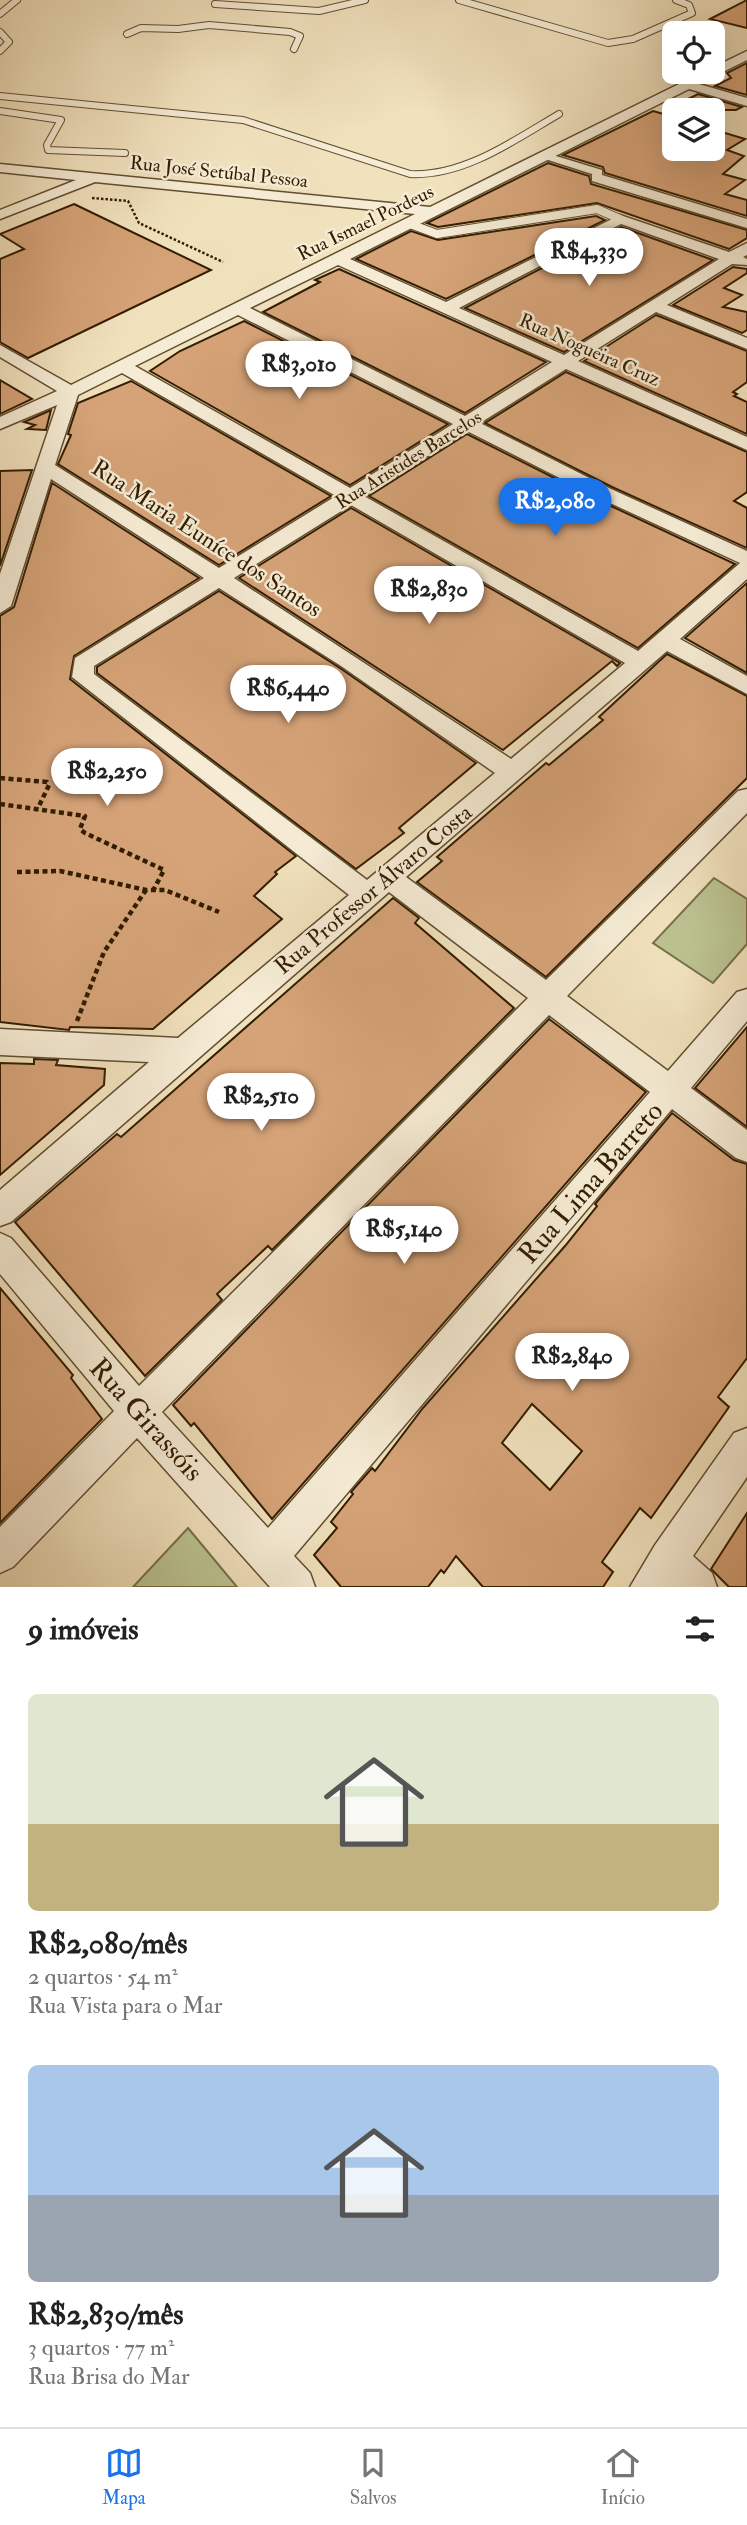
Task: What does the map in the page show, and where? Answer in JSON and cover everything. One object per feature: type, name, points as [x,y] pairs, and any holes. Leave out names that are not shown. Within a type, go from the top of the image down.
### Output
[{"type":"street","points":[[725,55],[747,44]]},
{"type":"street","name":"Rua Ismael Pordeus","points":[[725,64],[747,55]]},
{"type":"street","name":"Rua Ismael Pordeus","points":[[0,424],[338,259],[410,217],[666,84]]},
{"type":"street","name":"Rua Ismael Pordeus","points":[[410,217],[434,212],[546,156],[679,84]]},
{"type":"street","points":[[704,84],[747,102]]},
{"type":"street","points":[[546,156],[598,172],[597,178],[747,223]]},
{"type":"street","name":"Rua José Setúbal Pessoa","points":[[0,169],[94,177],[410,217]]},
{"type":"street","points":[[0,215],[94,177]]},
{"type":"street","points":[[447,308],[620,219],[742,257]]},
{"type":"street","name":"Rua Aristides Barcelos","points":[[378,886],[83,677],[81,670],[88,658],[566,361],[742,257]]},
{"type":"street","name":"Rua Nogueira Cruz","points":[[338,259],[747,444]]},
{"type":"street","points":[[656,306],[747,344]]},
{"type":"street","points":[[239,309],[465,424],[747,559]]},
{"type":"street","points":[[0,350],[70,392],[0,606]]},
{"type":"street","points":[[123,366],[640,662]]},
{"type":"street","name":"Rua Maria Euníce dos Santos","points":[[47,468],[220,577],[512,772]]},
{"type":"street","name":"Rua Professor Álvaro Costa","points":[[0,1211],[180,1051],[378,886],[747,569]]},
{"type":"street","points":[[666,641],[747,686]]},
{"type":"street","points":[[0,1554],[547,997],[747,798]]},
{"type":"street","points":[[378,886],[547,997],[747,1148]]},
{"type":"street","name":"Rua Lima Barreto","points":[[270,1555],[747,1001]]},
{"type":"street","points":[[0,1042],[180,1051]]},
{"type":"street","name":"Rua Girassóis","points":[[0,1250],[138,1412],[270,1555],[296,1587]]},
{"type":"street","points":[[698,1587],[659,1573],[747,1446]]},
{"type":"lane","points":[[0,13],[18,0]]},
{"type":"lane","points":[[336,9],[341,0]]},
{"type":"lane","points":[[209,11],[217,2],[309,11],[336,9],[365,0]]},
{"type":"lane","points":[[459,0],[608,43],[633,39],[692,13],[689,5],[676,0]]},
{"type":"lane","points":[[197,25],[203,18]]},
{"type":"lane","points":[[127,34],[141,28],[178,29],[197,25],[290,32],[300,36],[294,49]]},
{"type":"lane","points":[[0,32],[9,42],[0,51]]},
{"type":"lane","points":[[0,96],[243,120],[410,174],[428,177],[451,171],[559,114]]},
{"type":"lane","points":[[0,111],[61,120],[47,145],[48,150],[125,153]]},
{"type":"lane","points":[[410,217],[437,234],[597,209],[620,219]]},
{"type":"path","points":[[91,195],[87,197],[128,201],[139,223],[223,262]]},
{"type":"path","points":[[0,778],[47,782],[49,785],[38,808]]},
{"type":"path","points":[[0,804],[85,816],[80,829],[85,834],[110,844],[124,855],[164,870],[153,889]]},
{"type":"path","points":[[17,872],[60,871],[146,890],[153,889],[219,912]]},
{"type":"path","points":[[69,1045],[95,964],[146,890]]},
{"type":"green space","points":[[714,878],[747,899],[747,944],[713,983],[653,943]]},
{"type":"green space","points":[[188,1528],[237,1587],[133,1587]]},
{"type":"building","points":[[747,0],[747,28],[710,19]]},
{"type":"building","points":[[747,63],[747,95],[715,86],[725,84],[725,81],[731,78],[727,73]]},
{"type":"building","points":[[698,94],[712,98],[690,98]]},
{"type":"building","points":[[725,102],[742,107],[725,110]]},
{"type":"building","points":[[653,111],[662,114],[662,161],[725,161],[725,133],[745,139],[727,150],[744,156],[723,174],[745,180],[725,194],[747,200],[747,216],[605,173],[603,167],[563,155]]},
{"type":"building","points":[[548,163],[589,176],[591,184],[747,230],[747,238],[729,249],[597,203],[438,227],[427,223]]},
{"type":"building","points":[[74,204],[211,270],[28,358],[0,342],[0,259],[24,249],[0,234]]},
{"type":"building","points":[[596,216],[605,220],[446,299],[356,259],[411,231],[438,240]]},
{"type":"building","points":[[621,227],[713,260],[564,352],[465,308]]},
{"type":"building","points":[[733,267],[747,269],[747,273],[724,288],[742,295],[723,307],[747,312],[747,330],[742,333],[673,305]]},
{"type":"building","points":[[339,269],[546,362],[465,413],[263,312],[320,282],[315,280]]},
{"type":"building","points":[[656,315],[747,351],[747,382],[733,392],[737,394],[734,396],[747,402],[747,434],[584,361]]},
{"type":"building","points":[[244,321],[448,424],[350,485],[150,371],[180,351]]},
{"type":"building","points":[[566,372],[747,452],[747,492],[734,501],[747,508],[747,548],[612,487],[485,423]]},
{"type":"building","points":[[0,380],[32,399],[0,414]]},
{"type":"building","points":[[131,381],[331,496],[219,565],[58,464],[71,435],[68,434],[78,403]]},
{"type":"building","points":[[51,410],[46,430],[27,429],[35,425],[24,422]]},
{"type":"building","points":[[467,434],[596,499],[735,564],[638,648],[369,496]]},
{"type":"building","points":[[32,470],[0,566],[0,471]]},
{"type":"building","points":[[52,483],[199,578],[74,656],[70,679],[296,856],[275,872],[277,874],[254,896],[282,919],[153,1029],[70,1027],[69,1030],[0,1022],[0,616],[14,607]]},
{"type":"building","points":[[351,508],[620,663],[617,666],[612,661],[503,750],[239,578]]},
{"type":"building","points":[[747,583],[747,673],[685,638]]},
{"type":"building","points":[[219,591],[340,668],[476,763],[399,828],[404,833],[356,869],[97,673],[97,667]]},
{"type":"building","points":[[667,654],[747,696],[747,778],[546,977],[417,882],[442,861],[437,857],[546,763],[549,765],[603,720],[599,717]]},
{"type":"building","points":[[393,898],[419,918],[415,923],[514,1008],[272,1250],[268,1246],[217,1294],[222,1300],[145,1376],[15,1222],[117,1134],[121,1137]]},
{"type":"building","points":[[549,1019],[646,1092],[272,1519],[194,1423],[191,1426],[173,1405]]},
{"type":"building","points":[[747,1027],[747,1127],[695,1088]]},
{"type":"building","points":[[34,1059],[58,1060],[56,1065],[105,1069],[104,1085],[0,1175],[0,1063],[34,1064]]},
{"type":"building","points":[[672,1113],[734,1160],[747,1164],[747,1358],[718,1397],[729,1407],[651,1518],[640,1508],[602,1562],[613,1572],[603,1587],[483,1587],[456,1556],[444,1573],[441,1570],[428,1587],[341,1587],[314,1555],[337,1528],[331,1522],[353,1494],[351,1492],[372,1468],[375,1471],[423,1408],[565,1246],[597,1206],[595,1204]],"holes":[[[532,1404],[582,1451],[550,1490],[502,1443]]]},
{"type":"building","points":[[0,1288],[73,1375],[71,1378],[102,1419],[0,1523]]},
{"type":"building","points":[[747,1513],[747,1587],[729,1587],[711,1569]]}]
